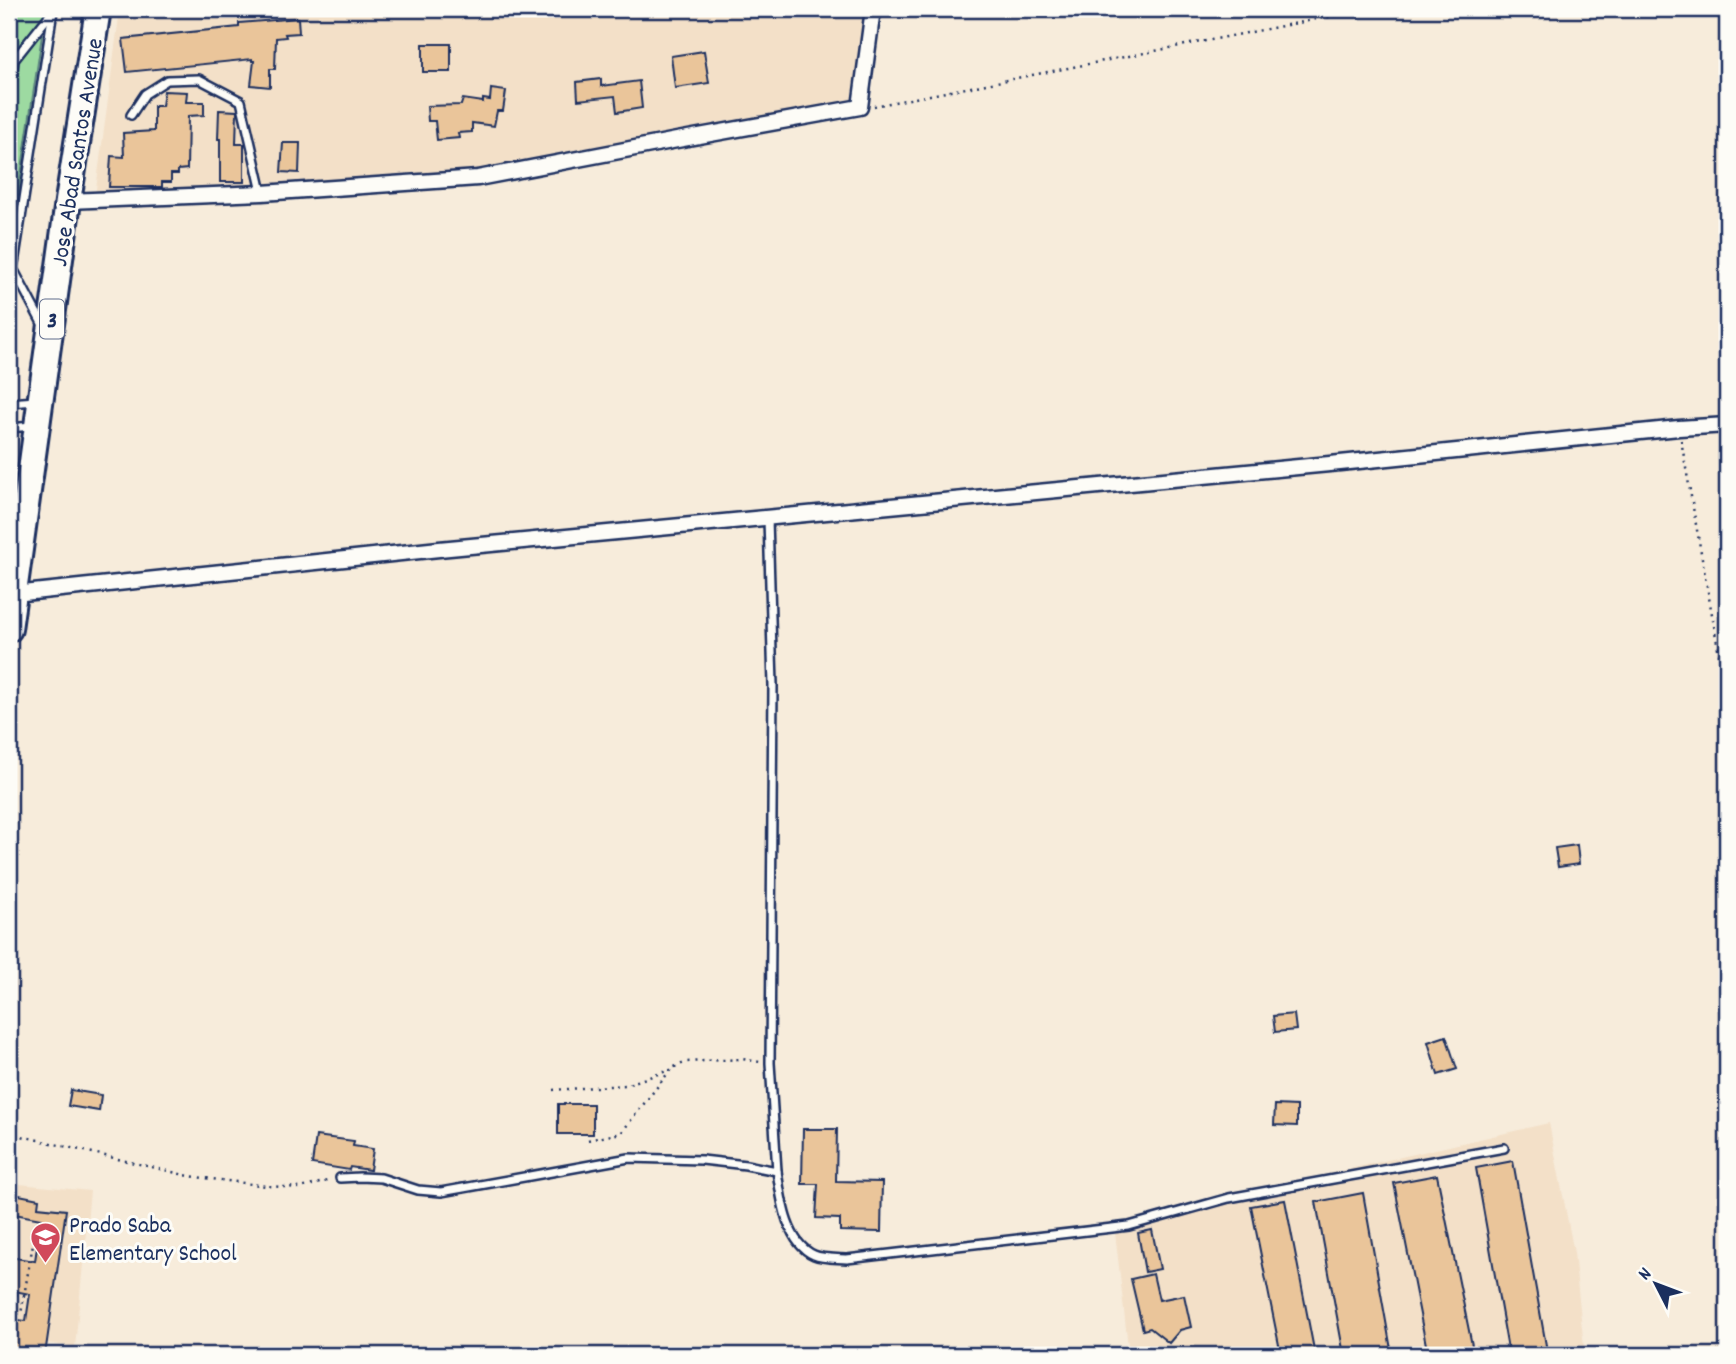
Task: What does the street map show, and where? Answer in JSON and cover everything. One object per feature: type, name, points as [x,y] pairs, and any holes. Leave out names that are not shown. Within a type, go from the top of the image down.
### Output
[{"type":"highway","name":"Jose Abad Santos Avenue","points":[[9,629],[68,201],[98,9]]},
{"type":"street","points":[[68,201],[262,193],[478,178],[860,107],[873,9]]},
{"type":"street","points":[[14,594],[439,549],[1727,425]]},
{"type":"lane","points":[[9,99],[14,60],[54,10]]},
{"type":"lane","points":[[13,270],[54,10]]},
{"type":"lane","points":[[131,115],[145,94],[167,80],[199,79],[241,101],[262,193]]},
{"type":"lane","points":[[9,261],[49,337]]},
{"type":"lane","points":[[9,403],[40,400]]},
{"type":"lane","points":[[9,428],[37,426]]},
{"type":"lane","points":[[768,519],[773,685],[770,1063],[777,1171],[785,1216],[801,1248],[816,1256],[847,1259],[1129,1226],[1228,1198],[1504,1148]]},
{"type":"lane","points":[[340,1178],[381,1178],[418,1190],[441,1192],[629,1158],[702,1160],[777,1171]]},
{"type":"path","points":[[860,107],[1369,9]]},
{"type":"path","points":[[1679,428],[1727,699]]},
{"type":"path","points":[[552,1090],[625,1085],[687,1062],[742,1059],[770,1063]]},
{"type":"path","points":[[588,1140],[621,1133],[670,1070]]},
{"type":"path","points":[[9,1133],[190,1176],[301,1188],[340,1178]]},
{"type":"path","points":[[9,1313],[21,1314],[36,1226]]},
{"type":"path","points":[[9,1293],[24,1296]]},
{"type":"shaded area","points":[[120,9],[870,9],[858,100],[476,170],[364,181],[261,184],[95,197]]},
{"type":"shaded area","points":[[1549,1123],[1574,1253],[1583,1355],[1129,1355],[1114,1223]]},
{"type":"shaded area","name":"Prado Saba Elementary School","points":[[9,1183],[90,1191],[75,1347],[9,1338]]},
{"type":"green space","points":[[9,9],[46,9],[9,255]]},
{"type":"building","points":[[298,18],[299,33],[276,38],[275,69],[270,69],[270,87],[251,85],[252,59],[127,72],[123,39]]},
{"type":"building","points":[[423,44],[451,44],[451,72],[423,72]]},
{"type":"building","points":[[704,51],[709,83],[675,88],[671,56]]},
{"type":"building","points":[[601,79],[601,86],[639,81],[642,108],[617,112],[615,96],[578,100],[577,82]]},
{"type":"building","points":[[491,89],[506,91],[503,111],[497,111],[494,126],[472,123],[472,132],[458,133],[459,138],[437,140],[435,121],[428,121],[427,106],[461,105],[463,99],[483,102],[483,99],[490,100]]},
{"type":"building","points":[[164,91],[187,92],[186,102],[204,102],[204,115],[188,116],[187,169],[171,174],[171,182],[162,182],[162,187],[109,187],[111,156],[124,157],[123,133],[154,131],[154,106],[162,106]]},
{"type":"building","points":[[219,110],[237,111],[236,144],[244,144],[244,182],[220,182]]},
{"type":"building","points":[[283,143],[300,143],[299,173],[281,172]]},
{"type":"building","points":[[1577,845],[1579,864],[1558,867],[1555,848]]},
{"type":"building","points":[[1294,1014],[1296,1030],[1275,1032],[1273,1016]]},
{"type":"building","points":[[1446,1036],[1457,1069],[1438,1075],[1428,1042]]},
{"type":"building","points":[[71,1090],[101,1095],[99,1111],[68,1106]]},
{"type":"building","points":[[558,1104],[593,1104],[593,1134],[558,1134]]},
{"type":"building","points":[[1275,1105],[1297,1106],[1297,1126],[1274,1125]]},
{"type":"building","points":[[803,1129],[837,1129],[836,1181],[882,1182],[881,1232],[840,1231],[840,1219],[816,1218],[818,1184],[802,1184]]},
{"type":"building","points":[[316,1136],[354,1141],[353,1146],[373,1149],[370,1170],[350,1167],[349,1170],[312,1164]]},
{"type":"building","points":[[1513,1161],[1547,1351],[1524,1355],[1509,1355],[1476,1168]]},
{"type":"building","points":[[1437,1175],[1474,1355],[1428,1355],[1394,1183]]},
{"type":"building","points":[[9,1193],[39,1199],[38,1207],[66,1210],[45,1355],[9,1355],[9,1319],[26,1321],[30,1294],[9,1290],[9,1257],[35,1261],[41,1219],[9,1213]]},
{"type":"building","points":[[1363,1193],[1392,1355],[1344,1355],[1316,1202]]},
{"type":"building","points":[[1285,1200],[1315,1355],[1281,1355],[1251,1206]]},
{"type":"building","points":[[1152,1230],[1160,1269],[1145,1272],[1138,1233]]},
{"type":"building","points":[[1153,1274],[1159,1300],[1184,1295],[1191,1327],[1180,1330],[1169,1343],[1150,1328],[1143,1330],[1131,1279]]},
{"type":"place","name":"Prado Saba Elementary School","points":[[46,1265]]}]
